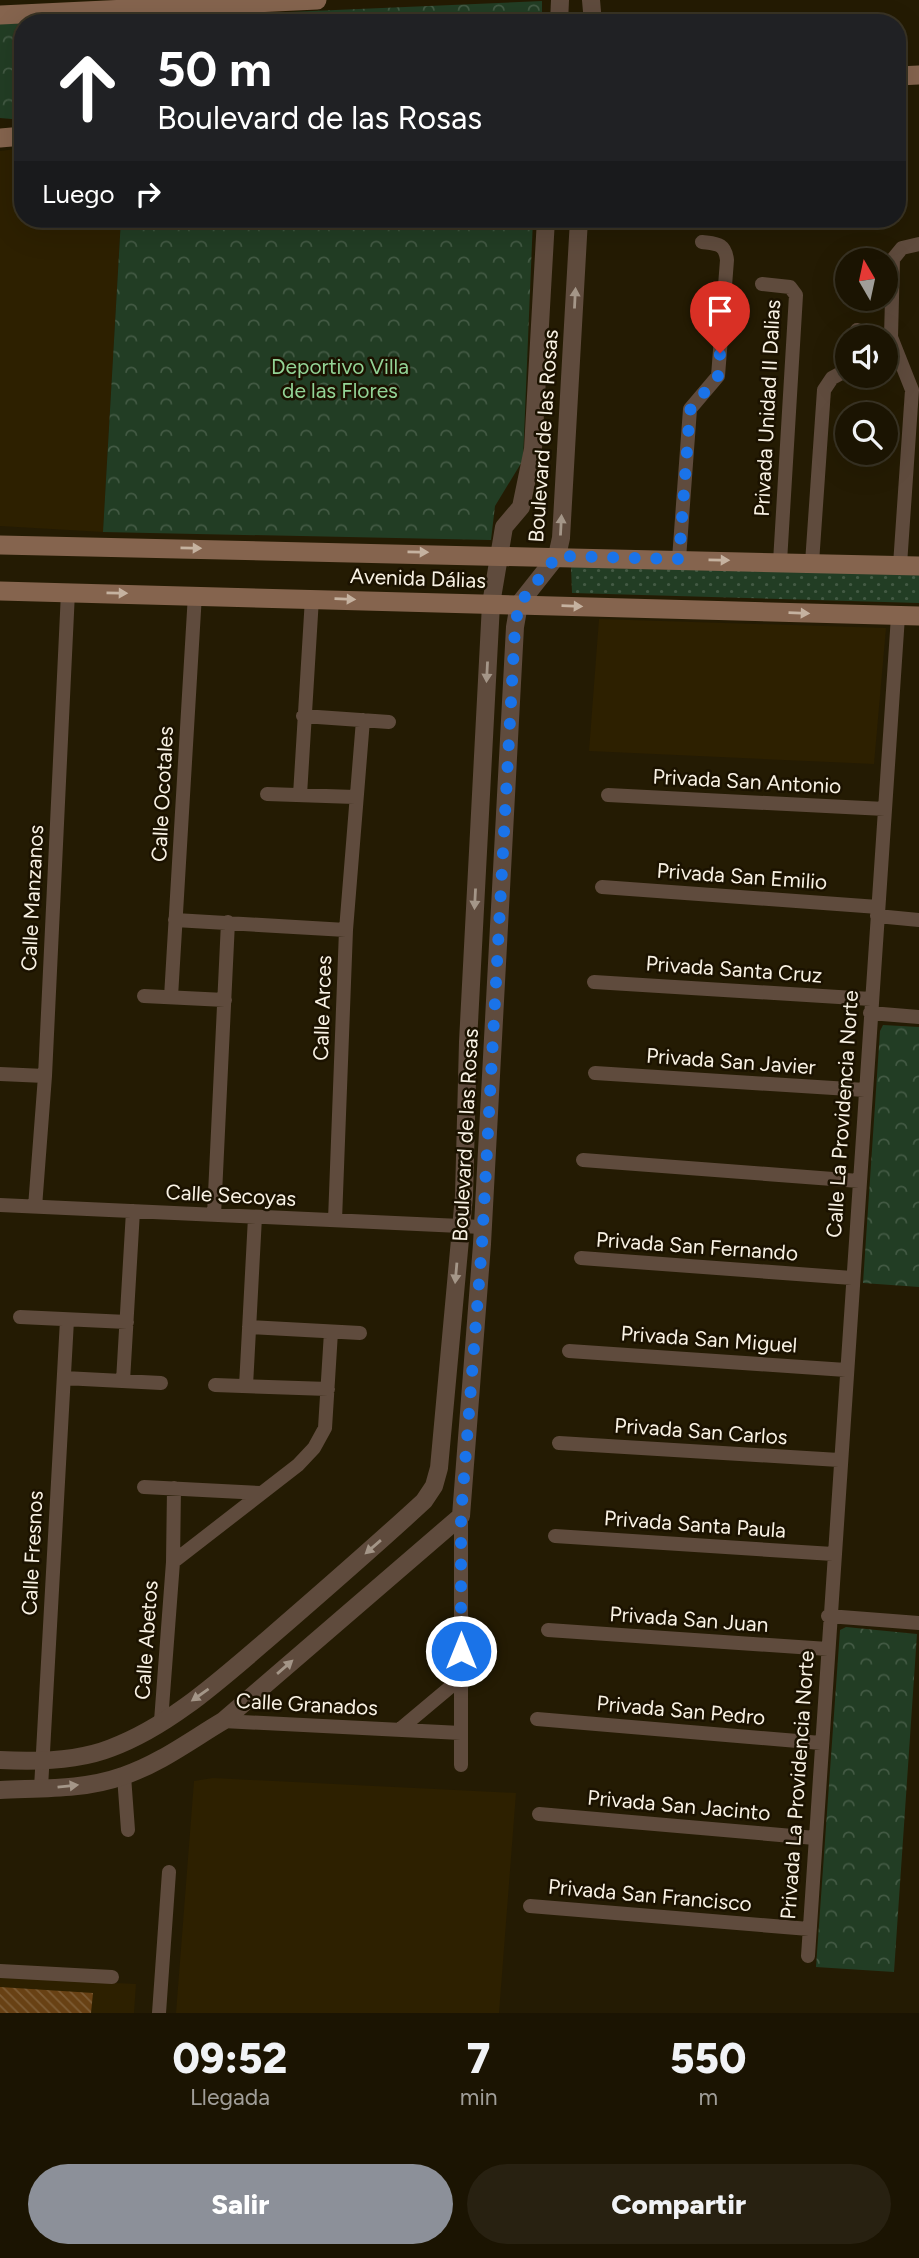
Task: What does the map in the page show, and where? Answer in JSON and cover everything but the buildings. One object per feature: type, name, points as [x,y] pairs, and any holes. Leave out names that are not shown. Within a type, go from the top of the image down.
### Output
[{"type":"main road","points":[[0,15],[92,6],[317,0]]},
{"type":"main road","name":"Avenida Dálias","points":[[0,545],[497,554],[909,566]]},
{"type":"main road","name":"Avenida Dálias","points":[[0,591],[195,594],[919,616]]},
{"type":"street","name":"Boulevard de las Rosas","points":[[0,1760],[86,1755],[111,1748],[161,1721],[205,1692],[309,1604],[424,1502],[434,1486],[439,1468],[460,1226],[491,604],[497,554],[504,527],[521,507],[533,449],[546,228]]},
{"type":"street","name":"Boulevard de las Rosas","points":[[461,1516],[482,1227],[515,627],[519,604],[557,556],[578,228]]},
{"type":"street","points":[[679,559],[690,410],[718,376],[727,260],[726,249],[722,245],[702,242]]},
{"type":"street","points":[[909,566],[912,390],[891,337],[893,259],[902,248],[919,244]]},
{"type":"street","name":"Privada Unidad II Dalias","points":[[762,284],[790,287],[796,295],[780,562]]},
{"type":"street","points":[[812,563],[824,390],[835,377]]},
{"type":"street","name":"Calle Manzanos","points":[[35,1207],[45,1076],[68,592]]},
{"type":"street","name":"Calle Ocotales","points":[[171,997],[195,594]]},
{"type":"street","points":[[300,795],[312,598]]},
{"type":"street","name":"Calle La Providencia Norte","points":[[828,1616],[898,616]]},
{"type":"street","points":[[303,716],[389,722]]},
{"type":"street","name":"Calle Arces","points":[[335,1220],[346,930],[363,720]]},
{"type":"street","points":[[267,794],[355,797]]},
{"type":"street","name":"Privada San Antonio","points":[[608,795],[884,809]]},
{"type":"street","name":"Privada San Emilio","points":[[603,887],[877,912],[919,920]]},
{"type":"street","points":[[175,920],[346,930]]},
{"type":"street","points":[[214,1215],[228,922]]},
{"type":"street","name":"Privada Santa Cruz","points":[[594,982],[871,1006],[919,1017]]},
{"type":"street","points":[[144,996],[225,1000]]},
{"type":"street","name":"Privada San Javier","points":[[595,1073],[865,1090]]},
{"type":"street","points":[[0,1074],[45,1076]]},
{"type":"street","points":[[583,1160],[859,1181]]},
{"type":"street","name":"Calle Secoyas","points":[[0,1205],[482,1227]]},
{"type":"street","points":[[123,1381],[133,1212]]},
{"type":"street","points":[[246,1386],[255,1217]]},
{"type":"street","name":"Privada San Fernando","points":[[581,1258],[852,1278]]},
{"type":"street","points":[[20,1317],[127,1322]]},
{"type":"street","name":"Calle Fresnos","points":[[41,1788],[66,1320]]},
{"type":"street","points":[[249,1327],[360,1333]]},
{"type":"street","name":"Calle Abetos","points":[[173,1562],[314,1448],[325,1428],[331,1332]]},
{"type":"street","name":"Privada San Miguel","points":[[569,1351],[846,1370]]},
{"type":"street","points":[[64,1378],[162,1383]]},
{"type":"street","points":[[215,1385],[328,1389]]},
{"type":"street","name":"Privada San Carlos","points":[[559,1443],[839,1460]]},
{"type":"street","points":[[144,1487],[260,1493]]},
{"type":"street","name":"Calle Abetos","points":[[161,1721],[173,1562],[174,1488]]},
{"type":"street","points":[[461,1516],[461,1765]]},
{"type":"street","points":[[0,1790],[98,1783],[149,1765],[223,1721],[461,1516]]},
{"type":"street","name":"Privada Santa Paula","points":[[555,1536],[833,1554]]},
{"type":"street","points":[[828,1616],[919,1623]]},
{"type":"street","name":"Privada La Providencia Norte","points":[[808,1956],[828,1616]]},
{"type":"street","name":"Privada San Juan","points":[[548,1630],[828,1649]]},
{"type":"street","name":"Calle Granados","points":[[223,1721],[399,1730],[461,1678]]},
{"type":"street","name":"Privada San Pedro","points":[[537,1719],[821,1743]]},
{"type":"street","points":[[399,1730],[461,1733]]},
{"type":"street","points":[[124,1776],[128,1830]]},
{"type":"street","name":"Privada San Jacinto","points":[[539,1814],[815,1838]]},
{"type":"street","points":[[159,2013],[169,1872]]},
{"type":"street","name":"Privada San Francisco","points":[[530,1906],[809,1928]]},
{"type":"street","points":[[0,1971],[112,1977]]},
{"type":"shaded area","points":[[14,149],[14,228],[120,228],[103,532],[0,526],[0,151]]},
{"type":"shaded area","points":[[599,619],[886,628],[874,764],[589,751]]},
{"type":"shaded area","points":[[213,1778],[516,1793],[499,2013],[176,2013],[194,1781]]},
{"type":"shaded area","points":[[0,1977],[136,1984],[134,2013],[0,2013]]},
{"type":"green space","points":[[542,1],[542,14],[242,14]]},
{"type":"green space","points":[[14,23],[14,119],[0,118],[0,24]]},
{"type":"green space","name":"Deportivo Villa de las Flores","points":[[120,228],[533,228],[523,460],[495,506],[491,540],[103,532]]},
{"type":"green space","points":[[571,567],[919,574],[919,603],[572,593]]},
{"type":"green space","points":[[883,1025],[919,1027],[919,1287],[863,1283],[880,1031]]},
{"type":"green space","points":[[846,1627],[917,1634],[894,1972],[816,1967],[840,1630]]},
{"type":"route","points":[[461,1651],[461,1516],[482,1244],[515,627],[519,604],[537,585],[557,556],[679,559],[690,410],[718,376],[720,353]]}]
